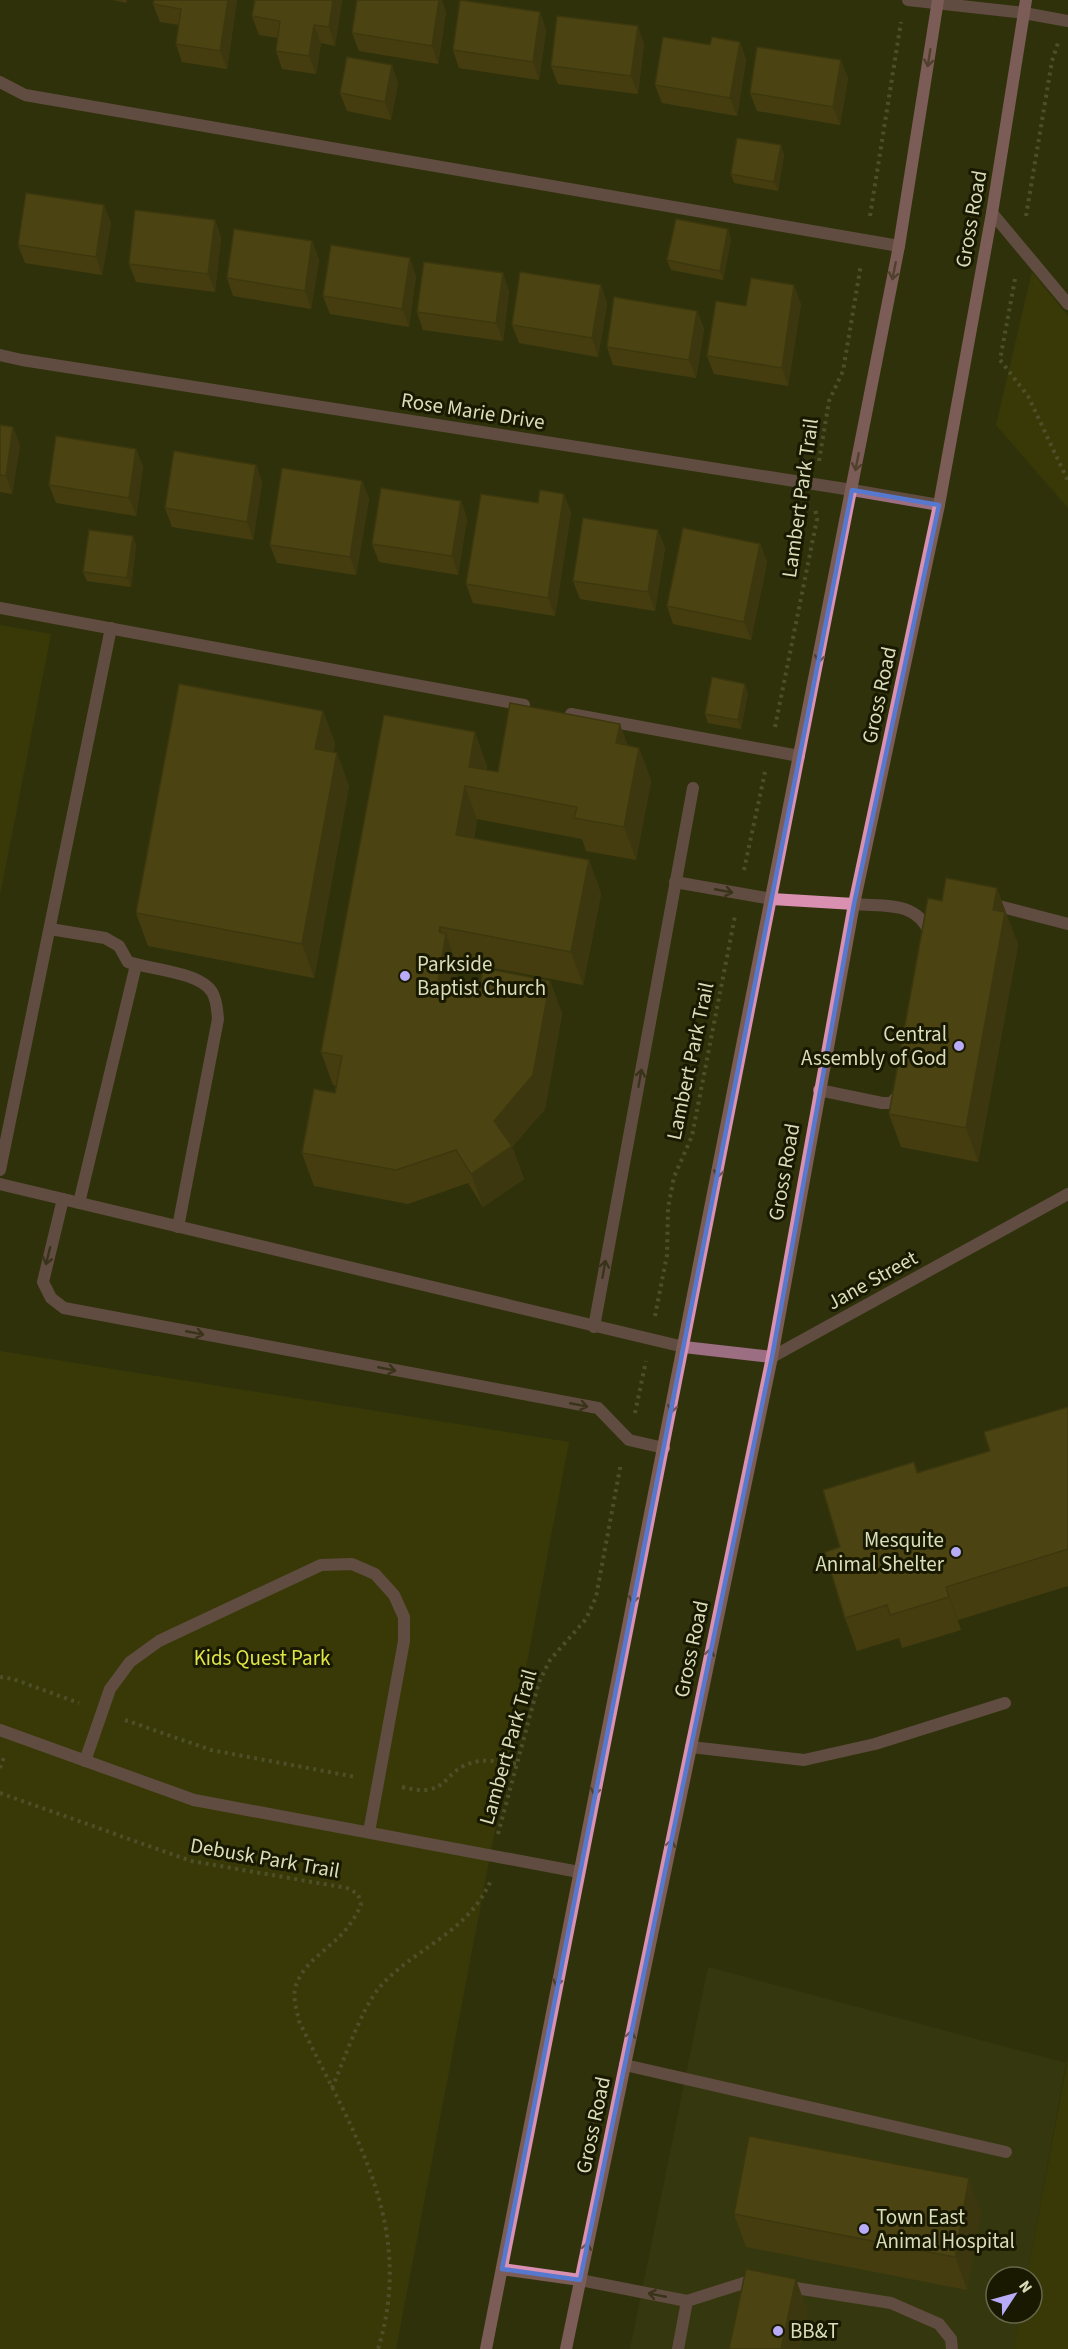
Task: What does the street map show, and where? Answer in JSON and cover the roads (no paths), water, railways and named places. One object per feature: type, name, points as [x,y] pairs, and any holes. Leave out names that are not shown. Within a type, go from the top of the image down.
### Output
[{"type":"main road","name":"Gross Road","points":[[566,2349],[772,1357],[854,904],[939,505],[992,213],[1026,0]]},
{"type":"main road","points":[[486,2349],[899,246],[938,2]]},
{"type":"main road","points":[[772,899],[854,904]]},
{"type":"main road","points":[[502,2269],[580,2280]]},
{"type":"street","points":[[908,0],[1024,13],[1067,21]]},
{"type":"street","points":[[0,82],[25,95],[899,246]]},
{"type":"street","points":[[992,213],[1068,304]]},
{"type":"street","name":"Rose Marie Drive","points":[[0,355],[939,505]]},
{"type":"street","points":[[0,608],[535,707]]},
{"type":"street","points":[[0,1170],[111,628]]},
{"type":"street","points":[[558,712],[800,756]]},
{"type":"street","points":[[594,1327],[693,788]]},
{"type":"street","points":[[675,882],[772,899]]},
{"type":"street","points":[[979,902],[1068,924]]},
{"type":"street","points":[[854,904],[907,908],[923,912],[932,936],[929,948]]},
{"type":"street","points":[[50,929],[105,938],[119,946],[128,962],[198,980],[209,988],[215,998],[218,1019],[178,1227]]},
{"type":"street","points":[[79,1203],[136,965]]},
{"type":"street","points":[[819,1090],[891,1103],[897,1097],[902,1074]]},
{"type":"street","points":[[0,1184],[594,1327],[684,1347],[772,1357]]},
{"type":"street","name":"Jane Street","points":[[772,1357],[1068,1194]]},
{"type":"street","points":[[63,1199],[43,1282],[51,1298],[64,1308],[598,1408],[629,1440],[664,1448]]},
{"type":"street","points":[[85,1761],[110,1689],[130,1662],[159,1641],[321,1565],[352,1564],[375,1574],[394,1595],[404,1617],[404,1641],[369,1832]]},
{"type":"street","points":[[691,1747],[804,1760],[875,1744],[1005,1703]]},
{"type":"street","points":[[0,1730],[194,1800],[579,1872]]},
{"type":"street","points":[[625,2065],[1006,2152]]},
{"type":"street","points":[[580,2280],[687,2301],[750,2281],[891,2303],[939,2324],[951,2339],[952,2349]]},
{"type":"street","points":[[678,2349],[687,2301]]},
{"type":"place","name":"Parkside Baptist Church","points":[[405,976]]},
{"type":"place","name":"Central Assembly of God","points":[[959,1046]]},
{"type":"place","name":"Mesquite Animal Shelter","points":[[956,1552]]},
{"type":"place","name":"Town East Animal Hospital","points":[[864,2229]]},
{"type":"place","name":"BB&T","points":[[778,2331]]},
{"type":"park label","name":"Kids Quest Park","points":[[262,1658]]}]
